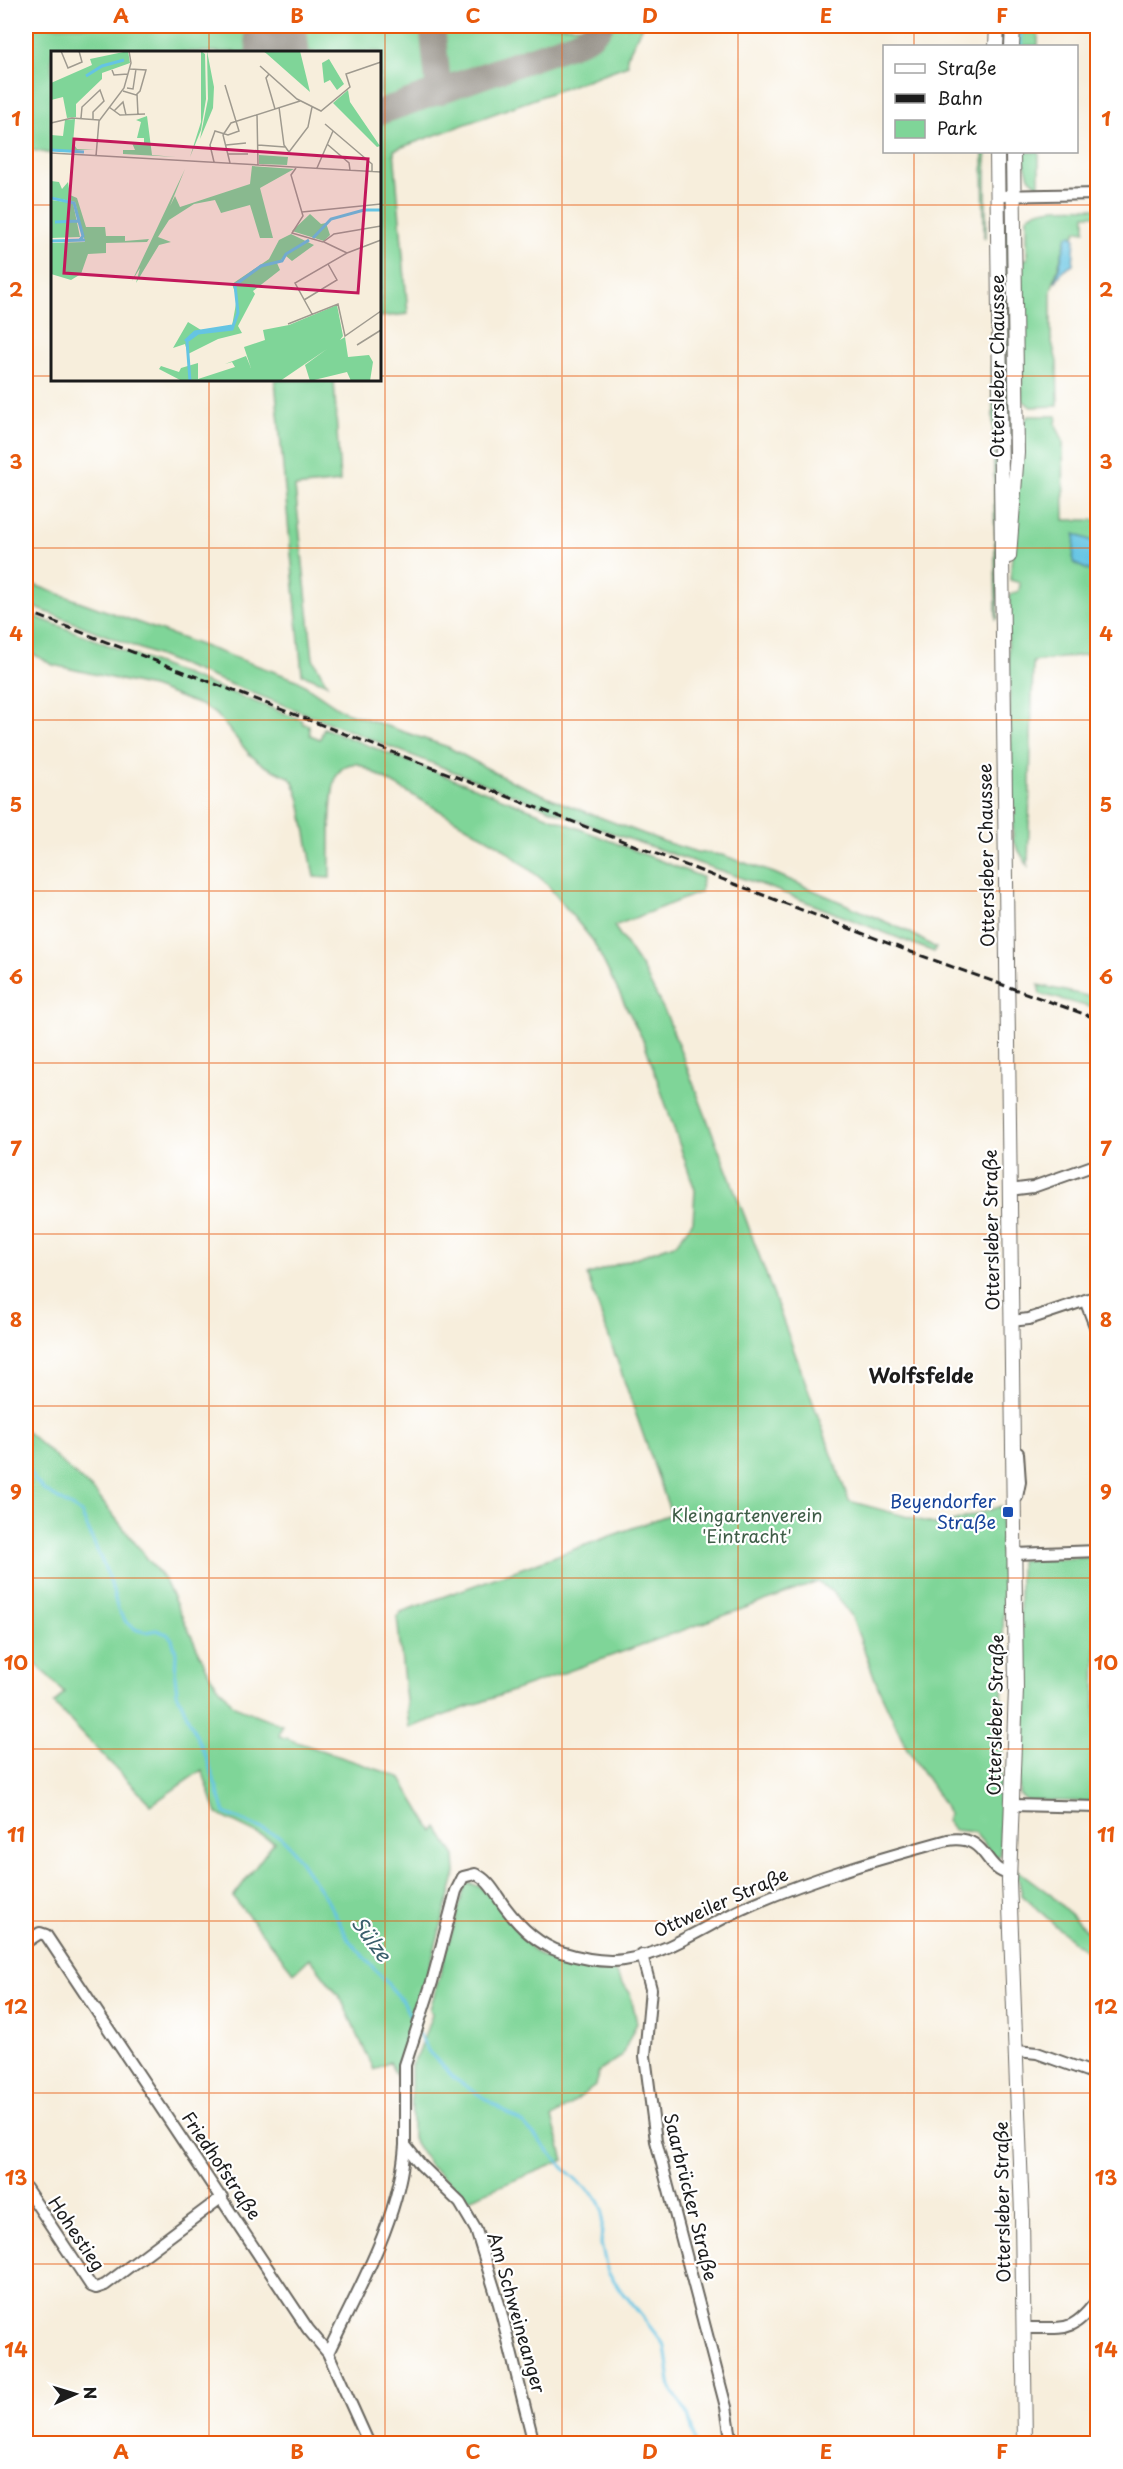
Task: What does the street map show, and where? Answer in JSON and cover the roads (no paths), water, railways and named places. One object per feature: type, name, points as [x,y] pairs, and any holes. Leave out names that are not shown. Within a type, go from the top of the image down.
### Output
[{"type":"main road","points":[[996,45],[997,26]]},
{"type":"main road","points":[[1012,45],[1013,26]]},
{"type":"main road","name":"Ottersleber Chaussee","points":[[997,153],[1001,550],[1004,579],[1002,678],[1006,988]]},
{"type":"main road","name":"Ottersleber Chaussee","points":[[1004,579],[1009,556],[1017,461],[1013,153]]},
{"type":"main road","name":"Ottersleber Straße","points":[[1006,988],[1016,1689],[1009,1874],[1017,2051],[1025,2444]]},
{"type":"street","points":[[998,196],[1098,194]]},
{"type":"street","points":[[1009,1190],[1028,1188],[1098,1164]]},
{"type":"street","points":[[1011,1321],[1029,1319],[1098,1296]]},
{"type":"street","points":[[1085,1300],[1098,1334]]},
{"type":"street","points":[[1013,1436],[1020,1460],[1020,1482],[1014,1506]]},
{"type":"street","points":[[1014,1461],[1008,1480],[1008,1503],[1014,1525]]},
{"type":"street","points":[[1015,1554],[1098,1551]]},
{"type":"street","points":[[1012,1805],[1098,1807]]},
{"type":"street","name":"Ottweiler Straße","points":[[405,2145],[404,2077],[456,1892],[463,1877],[472,1873],[483,1877],[521,1927],[537,1940],[553,1949],[604,1961],[623,1960],[671,1945],[733,1913],[777,1894],[845,1870],[948,1840],[964,1839],[973,1842],[1000,1869],[1009,1874]]},
{"type":"street","name":"Friedhofstraße","points":[[26,1942],[40,1933],[46,1935],[308,2329],[328,2353],[369,2444]]},
{"type":"street","name":"Saarbrücker Straße","points":[[642,1955],[651,1989],[645,2056],[655,2132],[726,2407],[732,2444]]},
{"type":"street","points":[[1017,2051],[1037,2053],[1098,2075]]},
{"type":"street","points":[[328,2353],[388,2221],[402,2174],[405,2145]]},
{"type":"street","name":"Am Schweineanger","points":[[405,2145],[421,2165],[457,2200],[476,2230],[499,2304],[534,2444]]},
{"type":"street","name":"Hohestieg","points":[[26,2188],[91,2286],[98,2288],[222,2197]]},
{"type":"street","points":[[1023,2328],[1059,2328],[1074,2325],[1086,2315],[1098,2299]]},
{"type":"water","points":[[1070,235],[1075,239],[1073,264],[1063,270],[1055,283],[1067,236]]},
{"type":"water","points":[[1075,534],[1097,543],[1097,574],[1073,562]]},
{"type":"waterway","points":[[1021,26],[1021,45]]},
{"type":"waterway","name":"Sülze","points":[[26,1465],[44,1490],[81,1513],[110,1580],[118,1610],[126,1622],[137,1630],[146,1632],[156,1630],[167,1634],[172,1639],[176,1653],[177,1693],[208,1762],[225,1813],[281,1837],[289,1845],[327,1900],[349,1940],[401,1999],[415,2025]]},
{"type":"waterway","name":"Sülze","points":[[419,2034],[429,2052],[455,2079],[524,2124],[566,2170],[599,2200],[603,2210],[601,2244],[608,2273],[665,2346],[671,2389],[687,2412],[696,2444]]},
{"type":"railway","points":[[26,611],[911,952],[1098,1019]]},
{"type":"place","name":"Beyendorfer Straße","points":[[1008,1512]]},
{"type":"district","name":"Wolfsfelde","points":[[921,1376]]},
{"type":"park label","name":"Kleingartenverein 'Eintracht'","points":[[747,1526]]}]
